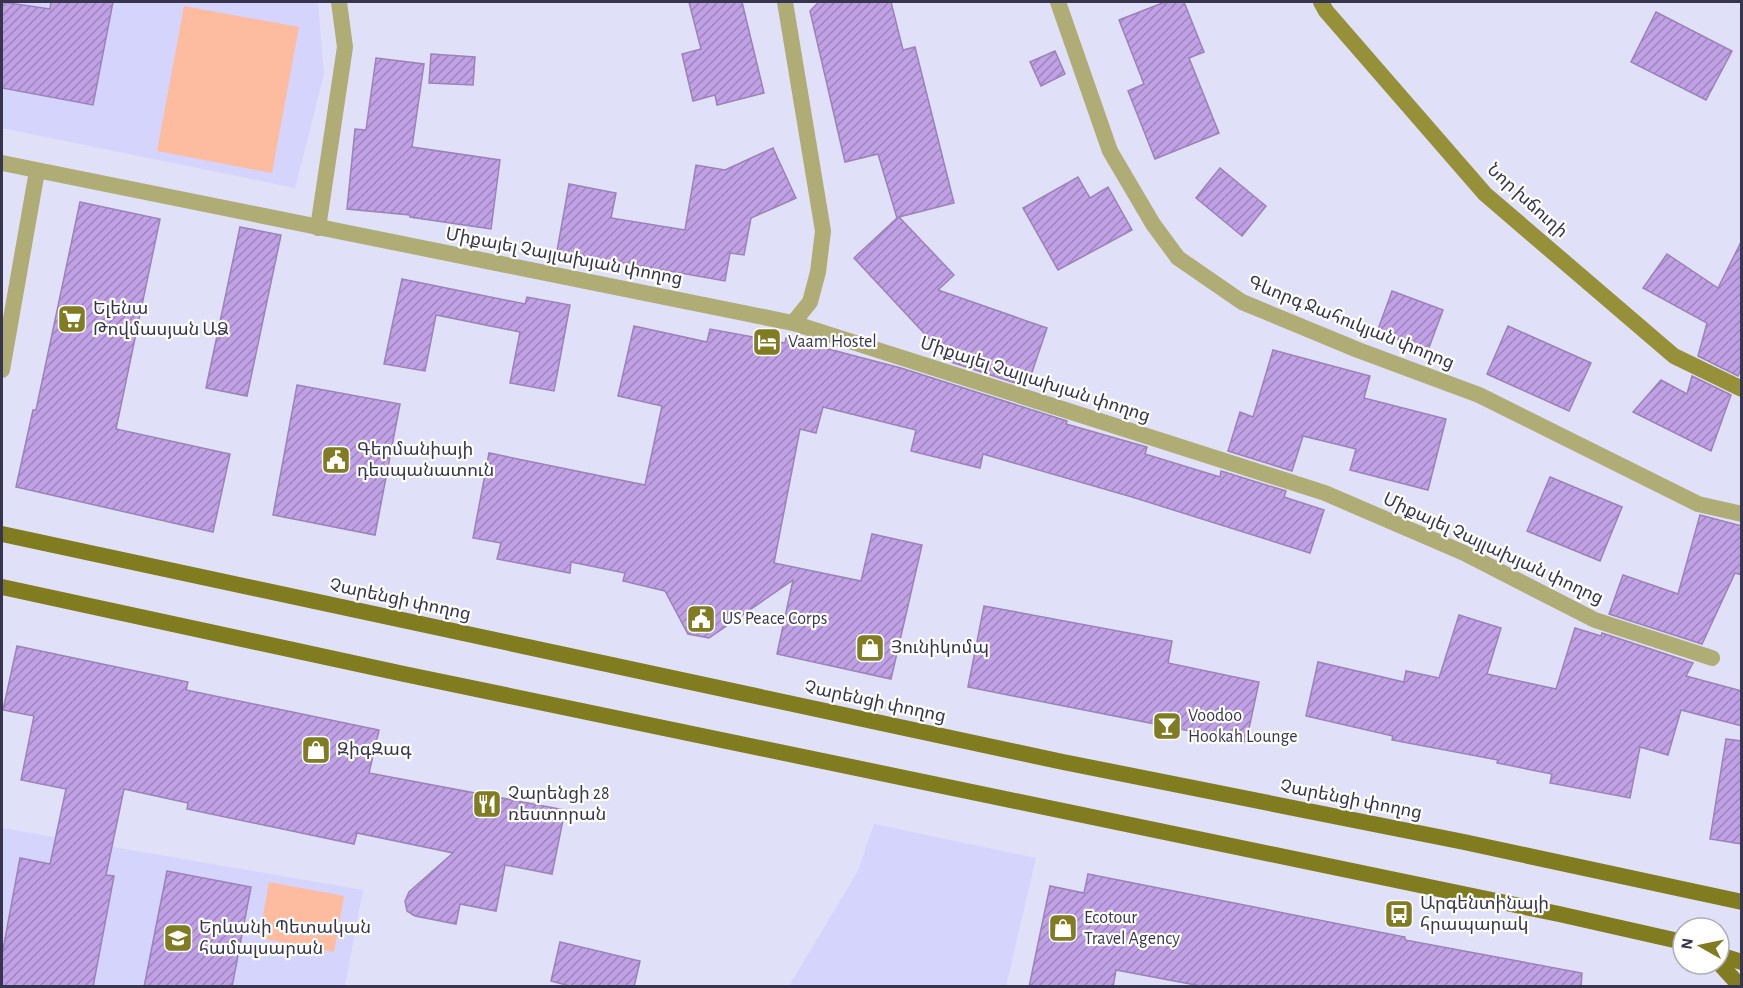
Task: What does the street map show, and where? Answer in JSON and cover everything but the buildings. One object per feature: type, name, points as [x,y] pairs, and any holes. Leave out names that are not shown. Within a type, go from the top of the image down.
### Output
[{"type":"main road","name":"Նոր խճուղի","points":[[1321,2],[1326,11],[1485,194],[1674,356],[1742,389]]},
{"type":"main road","name":"Չարենցի փողոց","points":[[2,534],[1063,762],[1464,842],[1742,902]]},
{"type":"main road","points":[[2,587],[404,674],[1547,911],[1671,939]]},
{"type":"street","points":[[318,228],[345,47],[339,2]]},
{"type":"street","points":[[785,2],[823,231],[818,272],[810,302],[793,322]]},
{"type":"street","name":"Գևորգ Ջահուկյան փողոց","points":[[1058,2],[1110,152],[1153,225],[1178,258],[1242,302],[1358,350],[1479,395],[1698,504],[1742,514]]},
{"type":"street","name":"Միքայել Չայլախյան փողոց","points":[[2,163],[793,322],[1325,493],[1464,553],[1595,620],[1712,658]]},
{"type":"street","points":[[2,370],[37,171]]},
{"type":"shaded area","points":[[2,2],[318,2],[324,74],[295,188],[2,128]]},
{"type":"shaded area","points":[[184,6],[299,27],[272,173],[157,151]]},
{"type":"shaded area","points":[[874,824],[1036,858],[1006,986],[789,986],[858,871]]},
{"type":"shaded area","name":"Երևանի Պետական համալսարան","points":[[2,828],[363,890],[345,986],[2,986]]},
{"type":"shaded area","points":[[269,882],[344,896],[334,952],[259,938]]},
{"type":"place","name":"Ելենա Թովմասյան ԱՁ","points":[[72,319]]},
{"type":"place","name":"Vaam Hostel","points":[[767,342]]},
{"type":"place","name":"Գերմանիայի դեսպանատուն","points":[[336,460]]},
{"type":"place","name":"US Peace Corps","points":[[701,619]]},
{"type":"place","name":"Յունիկոմպ","points":[[870,648]]},
{"type":"place","name":"Voodoo Hookah Lounge","points":[[1167,726]]},
{"type":"place","name":"ԶիգԶագ","points":[[316,750]]},
{"type":"place","name":"Չարենցի 28 ռեստորան","points":[[487,804]]},
{"type":"place","name":"Արգենտինայի հրապարակ","points":[[1399,914]]},
{"type":"place","name":"Ecotour Travel Agency","points":[[1063,928]]},
{"type":"place","name":"Երևանի Պետական համալսարան","points":[[178,938]]}]
